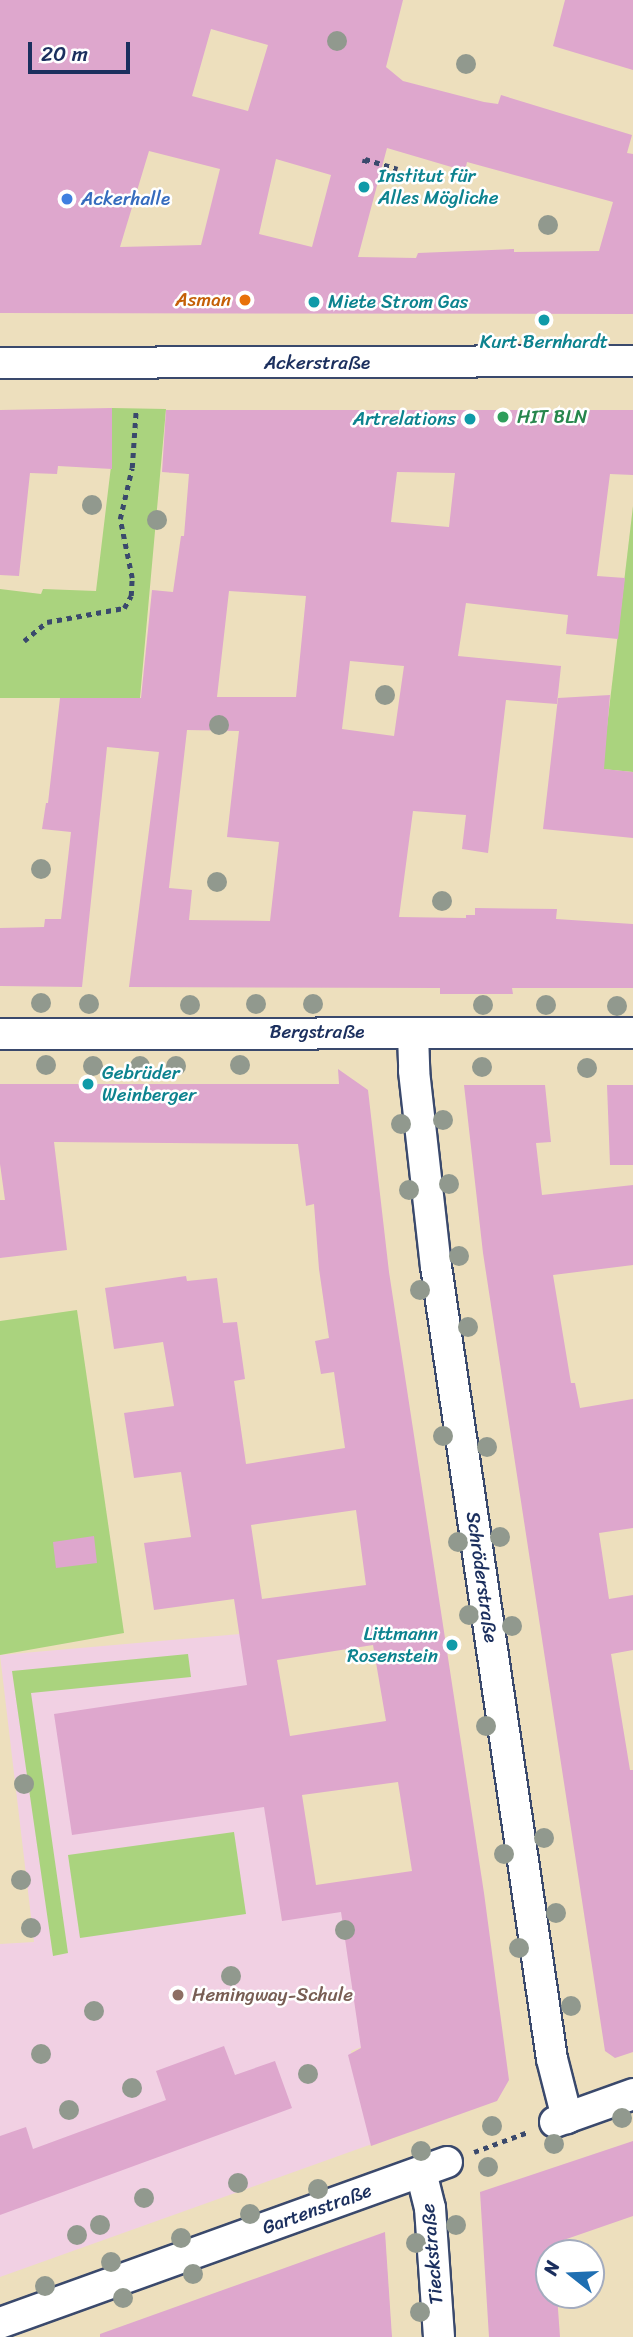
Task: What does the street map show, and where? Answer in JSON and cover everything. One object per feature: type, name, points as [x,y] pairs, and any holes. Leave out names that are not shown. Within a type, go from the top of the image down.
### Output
[{"type":"street","name":"Ackerstraße","points":[[0,363],[633,361]]},
{"type":"street","name":"Bergstraße","points":[[0,1034],[633,1033]]},
{"type":"street","name":"Schröderstraße","points":[[413,1034],[414,1071],[436,1266],[561,2120]]},
{"type":"street","points":[[561,2120],[633,2094]]},
{"type":"street","name":"Gartenstraße","points":[[0,2323],[434,2167]]},
{"type":"street","name":"Tieckstraße","points":[[434,2167],[430,2208],[439,2337]]},
{"type":"path","points":[[364,163],[365,159],[398,169]]},
{"type":"path","points":[[24,641],[47,622],[124,608],[131,596],[132,578],[120,519],[132,468],[136,409]]},
{"type":"path","points":[[434,2167],[561,2120]]},
{"type":"shaded area","name":"Hemingway-Schule","points":[[240,1634],[282,1920],[345,1910],[364,2046],[351,2051],[372,2144],[0,2277],[0,1944],[34,1942],[0,1655]]},
{"type":"green space","points":[[112,408],[166,409],[140,698],[0,698],[0,589],[41,594],[43,589],[96,591],[112,458]]},
{"type":"green space","points":[[633,506],[633,772],[602,769]]},
{"type":"green space","points":[[77,1310],[124,1633],[0,1655],[0,1321]]},
{"type":"green space","points":[[188,1654],[191,1677],[31,1693],[68,1953],[53,1956],[12,1671]]},
{"type":"green space","points":[[234,1832],[246,1914],[80,1938],[68,1855]]},
{"type":"building","points":[[0,0],[403,0],[386,67],[403,81],[498,104],[501,95],[632,135],[627,153],[633,154],[633,314],[0,313]],"holes":[[[211,29],[268,45],[248,111],[192,96]],[[387,148],[465,171],[467,162],[613,202],[599,251],[514,252],[514,249],[418,253],[416,258],[358,257]],[[149,151],[220,169],[201,245],[120,247]],[[276,159],[331,175],[312,247],[259,234]]]},
{"type":"building","points":[[565,0],[633,0],[633,70],[553,46]]},
{"type":"building","points":[[112,408],[112,469],[58,466],[57,474],[30,473],[19,576],[0,575],[0,410]]},
{"type":"building","points":[[166,410],[633,410],[633,475],[610,474],[597,576],[625,578],[618,639],[566,634],[568,615],[466,603],[458,656],[561,666],[557,704],[506,700],[488,853],[462,849],[466,815],[413,811],[399,917],[466,918],[466,915],[475,915],[475,908],[557,909],[556,919],[633,924],[633,988],[512,988],[513,994],[440,994],[440,988],[129,987],[159,752],[107,747],[82,987],[0,986],[0,928],[44,927],[45,919],[61,919],[71,832],[42,829],[48,803],[60,698],[141,698],[152,590],[173,592],[181,536],[184,536],[189,474],[162,472]],"holes":[[[397,472],[455,473],[449,527],[391,522]],[[229,591],[306,596],[296,697],[217,697]],[[350,661],[404,666],[394,736],[342,729]],[[187,730],[239,731],[227,837],[279,842],[270,921],[189,920],[192,890],[169,888]]]},
{"type":"building","points":[[610,695],[604,769],[633,772],[633,838],[543,829],[558,698]]},
{"type":"building","points":[[338,1069],[368,1090],[389,1272],[484,1893],[509,2080],[497,2101],[371,2146],[348,2055],[361,2048],[341,1912],[282,1921],[264,1807],[72,1835],[54,1714],[247,1685],[234,1599],[154,1610],[144,1543],[191,1537],[181,1472],[134,1478],[124,1413],[174,1406],[163,1342],[114,1349],[105,1288],[186,1276],[187,1281],[217,1278],[223,1323],[237,1322],[245,1379],[234,1381],[246,1464],[345,1448],[334,1372],[321,1374],[315,1341],[329,1338],[319,1269],[314,1204],[306,1206],[298,1144],[54,1142],[67,1250],[0,1258],[0,1200],[5,1200],[0,1164],[0,1084],[339,1084]],"holes":[[[356,1510],[366,1585],[262,1599],[251,1525]],[[373,1645],[386,1721],[290,1736],[277,1660]],[[398,1782],[412,1871],[316,1885],[302,1795]]]},
{"type":"building","points":[[464,1085],[545,1085],[551,1142],[536,1143],[542,1195],[633,1185],[633,1265],[553,1275],[571,1383],[575,1383],[580,1408],[633,1399],[633,1528],[599,1533],[609,1599],[633,1595],[633,1650],[611,1654],[630,1770],[633,1770],[633,2052],[615,2058],[605,2051],[483,1253]]},
{"type":"building","points":[[607,1085],[633,1085],[633,1165],[610,1165]]},
{"type":"building","points":[[94,1536],[97,1563],[56,1568],[53,1542]]},
{"type":"building","points":[[224,2046],[235,2075],[275,2061],[292,2108],[0,2215],[0,2136],[26,2127],[33,2149],[166,2100],[156,2071]]},
{"type":"building","points":[[633,2141],[633,2216],[567,2239],[535,2239],[535,2309],[558,2309],[560,2337],[489,2337],[480,2192]]},
{"type":"building","points":[[385,2232],[392,2337],[100,2337],[100,2334]]},
{"type":"place","name":"Institut für Alles Mögliche","points":[[364,187]]},
{"type":"place","name":"Ackerhalle","points":[[67,199]]},
{"type":"place","name":"Asman","points":[[245,300]]},
{"type":"place","name":"Miete Strom Gas","points":[[314,302]]},
{"type":"place","name":"Kurt Bernhardt","points":[[544,320]]},
{"type":"place","name":"HIT BLN","points":[[503,417]]},
{"type":"place","name":"Artrelations","points":[[470,419]]},
{"type":"place","name":"Gebrüder Weinberger","points":[[88,1084]]},
{"type":"place","name":"Littmann Rosenstein","points":[[452,1645]]},
{"type":"place","name":"Hemingway-Schule","points":[[178,1995]]}]
